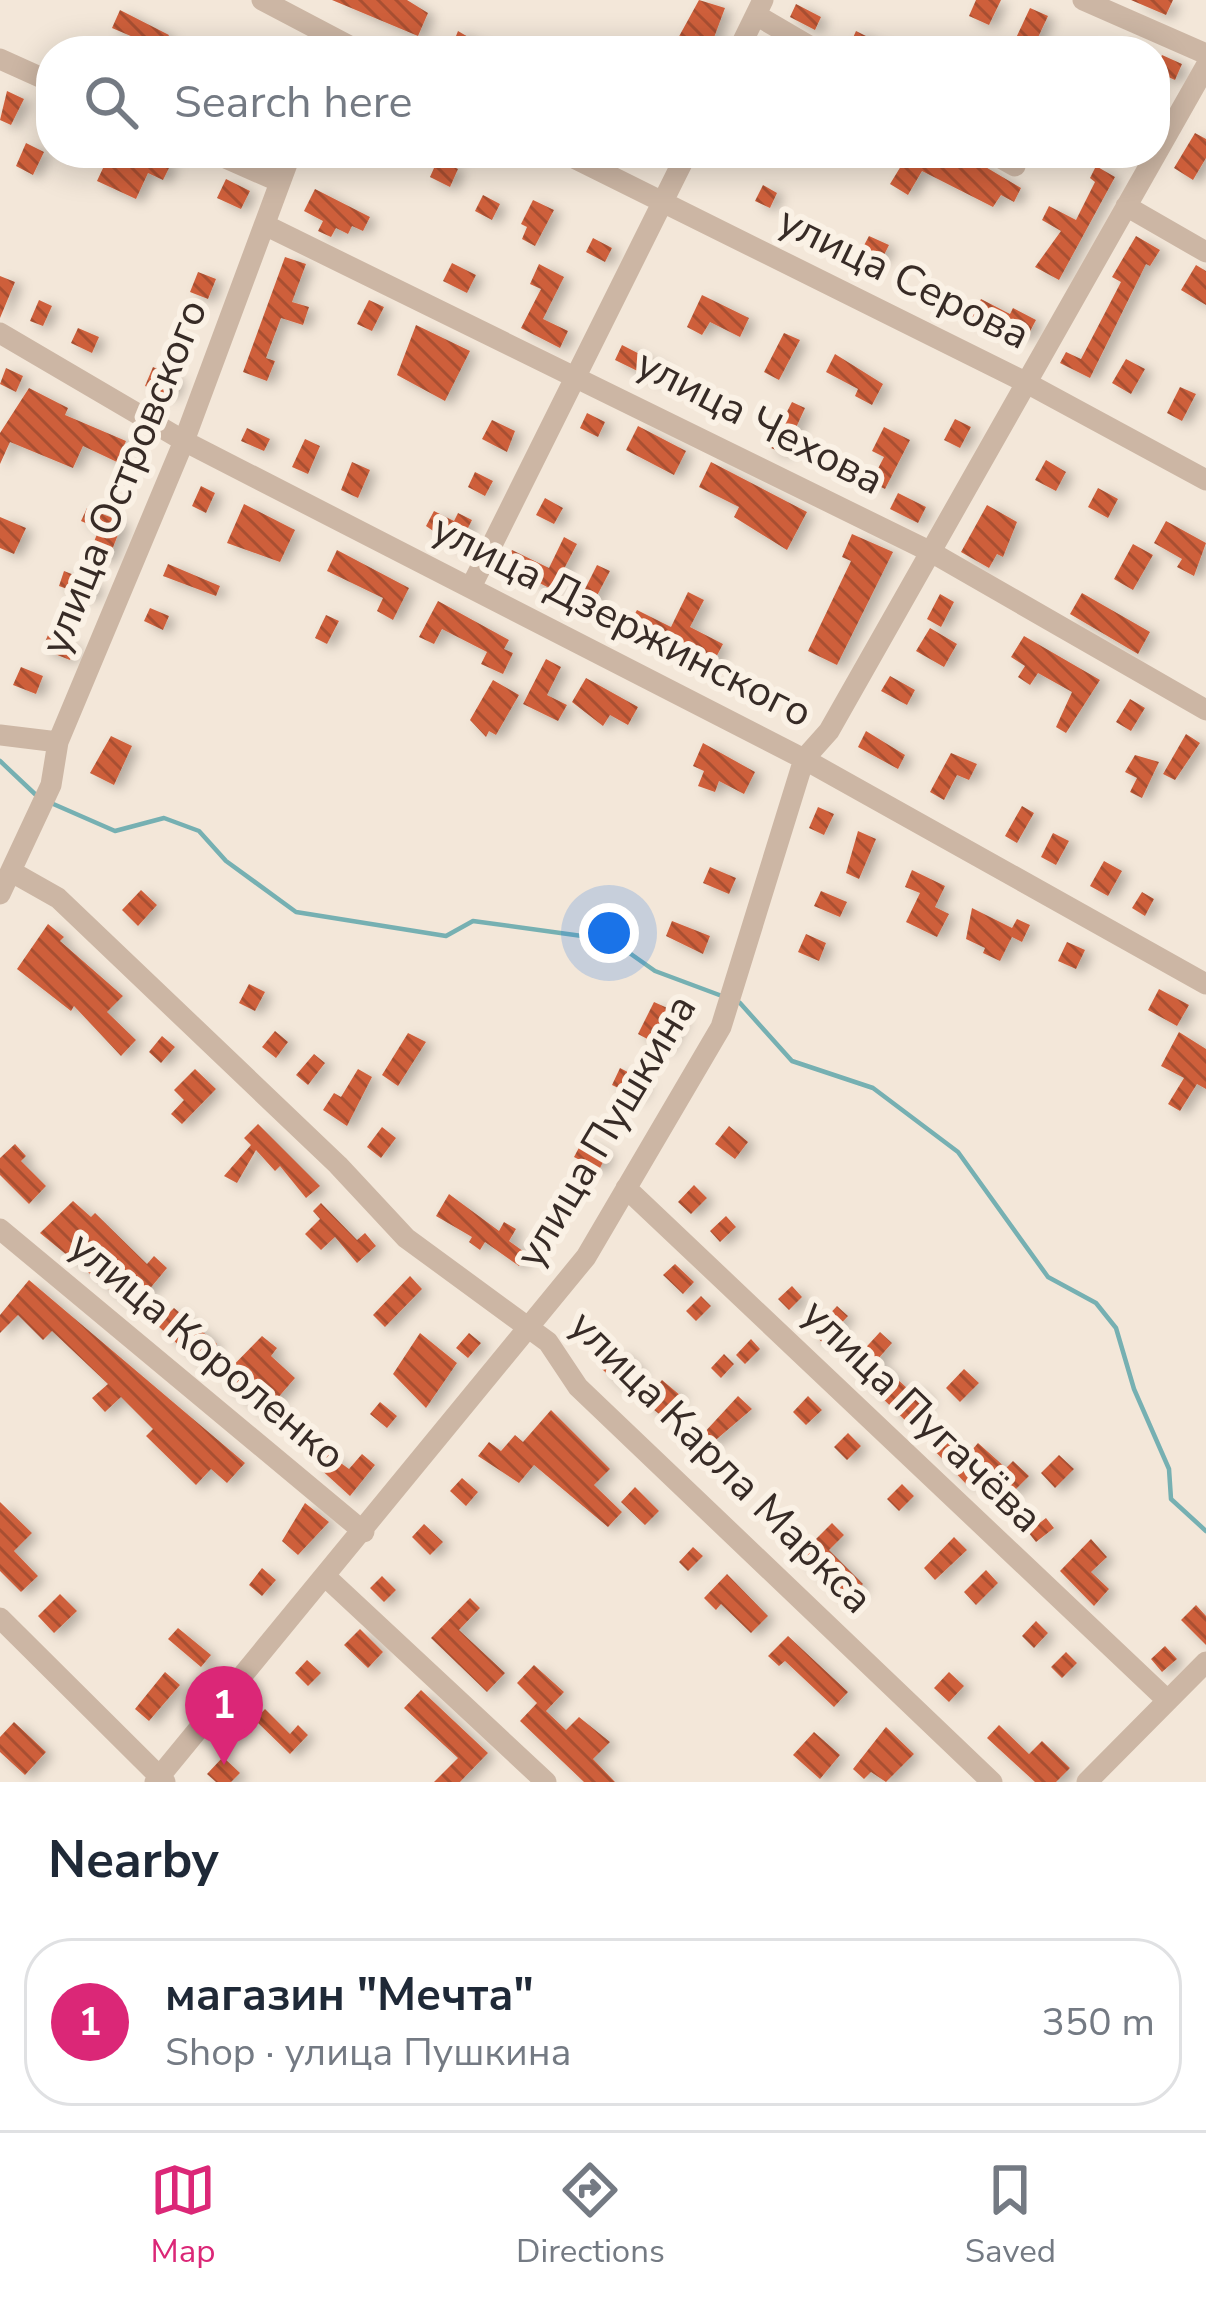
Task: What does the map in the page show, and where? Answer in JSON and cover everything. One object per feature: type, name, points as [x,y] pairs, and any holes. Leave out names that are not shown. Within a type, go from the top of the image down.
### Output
[{"type":"street","points":[[262,0],[320,36]]},
{"type":"street","points":[[1083,0],[1165,36]]},
{"type":"street","points":[[745,36],[759,8],[797,36]]},
{"type":"street","points":[[1170,38],[1206,54]]},
{"type":"street","points":[[0,59],[36,75]]},
{"type":"street","name":"улица Пушкина","points":[[1170,129],[1206,66]]},
{"type":"street","points":[[248,168],[280,182]]},
{"type":"street","name":"улица Островского","points":[[0,894],[51,785],[58,742],[184,441],[285,168]]},
{"type":"street","name":"улица Серова","points":[[595,168],[1024,382],[1206,479]]},
{"type":"street","points":[[471,586],[680,168]]},
{"type":"street","name":"улица Пушкина","points":[[160,1780],[586,1257],[721,1027],[804,758],[829,731],[1148,168]]},
{"type":"street","points":[[1126,206],[1206,252]]},
{"type":"street","name":"улица Чехова","points":[[267,226],[578,374],[931,551],[1206,710]]},
{"type":"street","name":"улица Дзержинского","points":[[0,333],[184,441],[804,758],[1206,984]]},
{"type":"street","points":[[0,735],[58,742]]},
{"type":"street","name":"улица Карла Маркса","points":[[12,872],[58,898],[338,1165],[406,1238],[548,1342],[578,1388],[992,1782]]},
{"type":"street","name":"улица Пугачёва","points":[[626,1188],[1166,1699]]},
{"type":"street","name":"улица Короленко","points":[[0,1229],[364,1532]]},
{"type":"street","points":[[326,1577],[546,1782]]},
{"type":"street","points":[[0,1618],[160,1780]]},
{"type":"street","points":[[1087,1782],[1206,1662]]},
{"type":"building","points":[[332,0],[407,0],[428,13],[418,36]]},
{"type":"building","points":[[699,0],[725,8],[715,36],[679,36]]},
{"type":"building","points":[[976,0],[1001,0],[989,25],[969,16]]},
{"type":"building","points":[[1131,0],[1173,0],[1166,15]]},
{"type":"building","points":[[796,4],[821,17],[815,30],[790,17]]},
{"type":"building","points":[[1030,8],[1048,16],[1039,36],[1017,36]]},
{"type":"building","points":[[120,10],[169,35],[131,36],[112,28]]},
{"type":"building","points":[[1170,59],[1182,64],[1175,80],[1170,78]]},
{"type":"building","points":[[7,91],[24,99],[11,125],[0,120]]},
{"type":"building","points":[[1195,133],[1206,139],[1206,158],[1193,180],[1174,168]]},
{"type":"building","points":[[26,143],[36,148],[33,175],[16,166]]},
{"type":"building","points":[[103,168],[169,168],[163,180],[148,173],[136,199],[97,181]]},
{"type":"building","points":[[434,168],[458,169],[450,187],[430,177]]},
{"type":"building","points":[[900,168],[987,168],[1021,188],[1014,202],[1001,195],[993,207],[922,171],[908,195],[890,184]]},
{"type":"building","points":[[1095,168],[1115,177],[1059,280],[1035,267],[1061,231],[1042,220],[1049,206],[1076,220],[1095,182],[1090,178]]},
{"type":"building","points":[[226,179],[250,191],[241,209],[217,198]]},
{"type":"building","points":[[763,185],[777,193],[770,208],[755,201]]},
{"type":"building","points":[[315,189],[370,217],[363,231],[352,226],[348,234],[336,228],[331,237],[318,231],[323,221],[304,211]]},
{"type":"building","points":[[483,195],[500,204],[492,220],[475,211]]},
{"type":"building","points":[[533,200],[554,210],[535,246],[522,239],[527,227],[521,224]]},
{"type":"building","points":[[869,236],[889,245],[881,261],[861,251]]},
{"type":"building","points":[[1136,236],[1160,250],[1150,266],[1146,264],[1090,378],[1060,363],[1066,352],[1081,359],[1121,282],[1112,277]]},
{"type":"building","points":[[593,238],[612,248],[605,262],[586,252]]},
{"type":"building","points":[[285,257],[306,264],[292,302],[309,307],[303,325],[281,318],[266,358],[275,361],[267,381],[243,372]]},
{"type":"building","points":[[452,263],[476,275],[467,293],[443,281]]},
{"type":"building","points":[[539,264],[564,277],[543,319],[568,331],[560,348],[521,328],[541,289],[530,284]]},
{"type":"building","points":[[1196,265],[1206,271],[1206,305],[1181,290]]},
{"type":"building","points":[[198,272],[216,279],[208,299],[190,292]]},
{"type":"building","points":[[0,276],[15,282],[0,318]]},
{"type":"building","points":[[702,295],[749,318],[740,337],[710,322],[702,335],[687,327]]},
{"type":"building","points":[[981,299],[1010,314],[1013,308],[1036,320],[1027,337],[987,317],[983,324],[971,317]]},
{"type":"building","points":[[39,300],[52,306],[43,326],[30,321]]},
{"type":"building","points":[[369,300],[384,307],[372,331],[357,324]]},
{"type":"building","points":[[416,325],[470,351],[445,401],[397,375]]},
{"type":"building","points":[[78,328],[99,337],[92,353],[71,343]]},
{"type":"building","points":[[784,333],[800,340],[779,380],[764,372]]},
{"type":"building","points":[[622,345],[665,367],[658,381],[615,360]]},
{"type":"building","points":[[835,354],[883,384],[872,405],[855,396],[858,389],[826,372]]},
{"type":"building","points":[[1126,359],[1145,369],[1131,394],[1112,383]]},
{"type":"building","points":[[153,367],[178,378],[171,396],[145,386]]},
{"type":"building","points":[[6,368],[23,376],[16,392],[0,384]]},
{"type":"building","points":[[1180,387],[1196,394],[1182,421],[1167,413]]},
{"type":"building","points":[[29,388],[68,408],[65,415],[126,441],[117,462],[83,446],[73,468],[10,442],[0,464],[0,433]]},
{"type":"building","points":[[792,402],[805,408],[784,454],[769,447]]},
{"type":"building","points":[[587,413],[605,422],[598,437],[580,428]]},
{"type":"building","points":[[955,419],[971,427],[960,448],[944,440]]},
{"type":"building","points":[[492,420],[515,431],[507,452],[482,439]]},
{"type":"building","points":[[638,426],[686,451],[674,475],[626,450]]},
{"type":"building","points":[[884,427],[910,440],[885,489],[871,482],[884,457],[872,451]]},
{"type":"building","points":[[247,428],[270,439],[264,451],[241,441]]},
{"type":"building","points":[[305,439],[320,446],[308,474],[292,467]]},
{"type":"building","points":[[1046,460],[1066,472],[1056,491],[1035,480]]},
{"type":"building","points":[[352,462],[370,470],[358,498],[341,490]]},
{"type":"building","points":[[711,462],[807,512],[787,550],[734,517],[739,507],[699,487]]},
{"type":"building","points":[[475,472],[493,481],[485,496],[468,487]]},
{"type":"building","points":[[201,486],[215,493],[206,513],[192,506]]},
{"type":"building","points":[[1098,488],[1118,499],[1108,518],[1088,507]]},
{"type":"building","points":[[898,493],[926,507],[918,523],[890,509]]},
{"type":"building","points":[[545,498],[563,508],[554,524],[536,515]]},
{"type":"building","points":[[244,504],[295,530],[280,562],[227,543]]},
{"type":"building","points":[[987,505],[1017,522],[1003,557],[997,554],[989,568],[961,552]]},
{"type":"building","points":[[87,508],[123,522],[108,560],[90,552],[99,529],[81,521]]},
{"type":"building","points":[[434,511],[454,521],[458,513],[472,520],[458,548],[426,526]]},
{"type":"building","points":[[0,517],[26,528],[14,554],[0,548]]},
{"type":"building","points":[[1166,521],[1206,543],[1194,576],[1177,567],[1182,559],[1154,543]]},
{"type":"building","points":[[852,534],[893,552],[837,665],[808,651],[851,561],[842,557]]},
{"type":"building","points":[[564,537],[577,544],[553,590],[505,565],[512,550],[549,568]]},
{"type":"building","points":[[1133,544],[1153,555],[1133,590],[1114,579]]},
{"type":"building","points":[[337,550],[409,588],[393,620],[377,611],[383,598],[327,571]]},
{"type":"building","points":[[168,564],[220,586],[216,596],[163,576]]},
{"type":"building","points":[[597,565],[610,571],[591,607],[579,601]]},
{"type":"building","points":[[64,571],[97,584],[92,598],[59,586]]},
{"type":"building","points":[[688,592],[704,600],[690,627],[723,644],[712,665],[629,625],[637,610],[671,627]]},
{"type":"building","points":[[1082,593],[1150,632],[1138,654],[1070,614]]},
{"type":"building","points":[[940,594],[954,602],[941,627],[927,619]]},
{"type":"building","points":[[438,601],[509,640],[504,649],[513,653],[503,674],[481,664],[487,652],[442,629],[434,644],[419,637]]},
{"type":"building","points":[[150,608],[169,616],[163,630],[144,621]]},
{"type":"building","points":[[326,615],[339,621],[327,644],[315,638]]},
{"type":"building","points":[[930,628],[957,644],[944,667],[916,651]]},
{"type":"building","points":[[48,635],[75,645],[70,660],[42,649]]},
{"type":"building","points":[[1024,636],[1100,680],[1066,733],[1056,727],[1072,692],[1038,673],[1030,685],[1018,677],[1025,666],[1011,657]]},
{"type":"building","points":[[546,659],[561,667],[547,695],[567,705],[558,721],[523,704]]},
{"type":"building","points":[[21,667],[43,676],[36,694],[13,685]]},
{"type":"building","points":[[890,676],[915,690],[907,705],[881,691]]},
{"type":"building","points":[[586,678],[638,707],[628,725],[610,715],[603,726],[572,702]]},
{"type":"building","points":[[493,680],[519,695],[496,735],[489,731],[486,737],[470,720]]},
{"type":"building","points":[[1130,699],[1145,708],[1131,731],[1116,722]]},
{"type":"building","points":[[866,731],[905,755],[898,769],[858,747]]},
{"type":"building","points":[[1186,734],[1200,743],[1175,780],[1163,774]]},
{"type":"building","points":[[111,736],[132,746],[114,785],[90,773]]},
{"type":"building","points":[[703,743],[755,772],[744,794],[719,781],[715,792],[698,786],[704,771],[693,766]]},
{"type":"building","points":[[951,753],[977,764],[969,780],[957,775],[944,800],[930,792]]},
{"type":"building","points":[[1135,755],[1159,762],[1142,798],[1130,792],[1137,778],[1125,772]]},
{"type":"building","points":[[1022,806],[1034,813],[1017,843],[1005,836]]},
{"type":"building","points":[[818,807],[834,814],[824,835],[809,828]]},
{"type":"building","points":[[858,831],[876,839],[859,879],[846,873]]},
{"type":"building","points":[[1053,833],[1069,841],[1056,865],[1041,857]]},
{"type":"building","points":[[1104,861],[1122,871],[1108,896],[1090,886]]},
{"type":"building","points":[[710,867],[736,878],[729,894],[703,883]]},
{"type":"building","points":[[912,870],[945,886],[935,907],[949,914],[937,937],[906,922],[920,893],[905,887]]},
{"type":"building","points":[[141,890],[157,905],[138,926],[122,910]]},
{"type":"building","points":[[821,891],[847,902],[840,917],[814,906]]},
{"type":"building","points":[[1142,892],[1154,899],[1145,916],[1132,908]]},
{"type":"building","points":[[972,908],[1012,928],[1017,919],[1030,925],[1022,942],[1012,937],[1000,961],[983,953],[985,948],[966,939]]},
{"type":"building","points":[[672,921],[710,936],[703,954],[666,936]]},
{"type":"building","points":[[48,924],[64,937],[60,941],[123,996],[107,1012],[136,1040],[121,1056],[74,1006],[71,1011],[17,969]]},
{"type":"building","points":[[806,934],[826,943],[819,961],[798,952]]},
{"type":"building","points":[[1067,942],[1085,950],[1076,969],[1058,961]]},
{"type":"building","points":[[249,984],[265,992],[255,1011],[239,1003]]},
{"type":"building","points":[[1159,989],[1189,1005],[1177,1026],[1148,1010]]},
{"type":"building","points":[[654,1002],[683,1015],[666,1049],[638,1034]]},
{"type":"building","points":[[275,1031],[288,1042],[276,1058],[262,1047]]},
{"type":"building","points":[[1179,1032],[1206,1049],[1206,1089],[1197,1084],[1180,1111],[1168,1104],[1184,1078],[1161,1066]]},
{"type":"building","points":[[408,1033],[426,1042],[398,1086],[382,1075]]},
{"type":"building","points":[[162,1036],[175,1047],[161,1063],[149,1052]]},
{"type":"building","points":[[314,1054],[325,1063],[308,1085],[296,1075]]},
{"type":"building","points":[[620,1068],[645,1081],[637,1097],[612,1085]]},
{"type":"building","points":[[195,1069],[216,1089],[182,1124],[171,1114],[184,1100],[174,1090]]},
{"type":"building","points":[[358,1069],[372,1077],[347,1126],[323,1110],[334,1093],[341,1097]]},
{"type":"building","points":[[258,1124],[320,1186],[306,1198],[280,1166],[275,1171],[256,1150],[237,1183],[224,1176],[251,1145],[244,1138]]},
{"type":"building","points":[[729,1126],[748,1142],[735,1159],[715,1144]]},
{"type":"building","points":[[382,1127],[396,1138],[381,1158],[367,1147]]},
{"type":"building","points":[[583,1140],[608,1152],[599,1170],[574,1157]]},
{"type":"building","points":[[15,1144],[26,1156],[21,1161],[46,1186],[29,1204],[0,1175],[0,1158]]},
{"type":"building","points":[[694,1185],[707,1198],[691,1214],[678,1202]]},
{"type":"building","points":[[449,1194],[499,1231],[504,1222],[516,1229],[509,1241],[527,1254],[519,1266],[485,1242],[480,1250],[469,1242],[472,1237],[436,1216]]},
{"type":"building","points":[[73,1201],[91,1217],[95,1213],[147,1264],[154,1256],[167,1268],[133,1309],[40,1233]]},
{"type":"building","points":[[321,1203],[357,1240],[365,1233],[376,1246],[357,1263],[335,1237],[321,1250],[305,1234],[320,1219],[313,1211]]},
{"type":"building","points":[[726,1216],[736,1227],[720,1242],[710,1231]]},
{"type":"building","points":[[675,1264],[694,1282],[683,1294],[663,1275]]},
{"type":"building","points":[[410,1276],[422,1289],[385,1327],[373,1315]]},
{"type":"building","points":[[29,1280],[245,1463],[227,1483],[211,1469],[196,1485],[146,1436],[153,1429],[121,1397],[105,1412],[92,1398],[108,1384],[52,1331],[43,1340],[18,1315],[0,1333],[0,1315]]},
{"type":"building","points":[[792,1286],[802,1297],[789,1310],[778,1299]]},
{"type":"building","points":[[701,1296],[711,1306],[696,1321],[686,1311]]},
{"type":"building","points":[[837,1306],[848,1316],[823,1343],[812,1333]]},
{"type":"building","points":[[174,1308],[217,1344],[199,1364],[157,1325]]},
{"type":"building","points":[[880,1332],[892,1343],[877,1360],[909,1390],[914,1385],[929,1398],[908,1423],[849,1366]]},
{"type":"building","points":[[420,1333],[457,1363],[426,1408],[393,1374]]},
{"type":"building","points":[[469,1333],[481,1343],[468,1358],[456,1348]]},
{"type":"building","points":[[262,1336],[277,1348],[271,1356],[295,1378],[263,1415],[219,1380]]},
{"type":"building","points":[[751,1339],[760,1349],[745,1364],[736,1355]]},
{"type":"building","points":[[621,1350],[641,1371],[623,1389],[602,1369]]},
{"type":"building","points":[[724,1354],[734,1364],[721,1378],[711,1368]]},
{"type":"building","points":[[964,1369],[979,1383],[960,1402],[946,1388]]},
{"type":"building","points":[[662,1380],[681,1396],[663,1417],[644,1402]]},
{"type":"building","points":[[738,1396],[752,1409],[711,1444],[702,1435]]},
{"type":"building","points":[[808,1396],[822,1410],[806,1425],[793,1412]]},
{"type":"building","points":[[380,1402],[397,1416],[387,1428],[370,1414]]},
{"type":"building","points":[[551,1410],[610,1469],[594,1485],[622,1512],[608,1527],[534,1465],[519,1483],[478,1456],[489,1442],[501,1451],[515,1435],[523,1442]]},
{"type":"building","points":[[848,1433],[861,1446],[847,1460],[834,1447]]},
{"type":"building","points":[[943,1435],[965,1458],[978,1443],[1006,1468],[1013,1461],[1029,1476],[1012,1493],[986,1467],[968,1486],[931,1447]]},
{"type":"building","points":[[327,1453],[349,1469],[362,1454],[375,1465],[350,1496],[317,1466]]},
{"type":"building","points":[[1059,1455],[1074,1469],[1055,1488],[1041,1473]]},
{"type":"building","points":[[462,1478],[478,1492],[466,1506],[450,1491]]},
{"type":"building","points":[[902,1484],[914,1496],[899,1511],[887,1499]]},
{"type":"building","points":[[635,1487],[659,1511],[645,1525],[621,1502]]},
{"type":"building","points":[[0,1502],[32,1533],[14,1551],[38,1576],[21,1592],[0,1571]]},
{"type":"building","points":[[305,1503],[329,1522],[298,1555],[282,1541]]},
{"type":"building","points":[[1046,1518],[1054,1528],[1036,1542],[1028,1532]]},
{"type":"building","points":[[832,1523],[844,1535],[829,1550],[863,1584],[846,1601],[798,1557]]},
{"type":"building","points":[[424,1524],[443,1542],[430,1555],[412,1537]]},
{"type":"building","points":[[954,1537],[967,1550],[935,1580],[924,1568]]},
{"type":"building","points":[[1091,1539],[1107,1557],[1091,1572],[1109,1589],[1094,1606],[1060,1571]]},
{"type":"building","points":[[693,1547],[703,1556],[688,1571],[679,1562]]},
{"type":"building","points":[[262,1568],[276,1580],[262,1596],[249,1585]]},
{"type":"building","points":[[986,1570],[998,1583],[976,1605],[964,1592]]},
{"type":"building","points":[[727,1574],[768,1616],[751,1633],[721,1604],[716,1610],[704,1598]]},
{"type":"building","points":[[382,1576],[396,1590],[384,1602],[370,1588]]},
{"type":"building","points":[[60,1594],[77,1611],[54,1633],[38,1616]]},
{"type":"building","points":[[470,1598],[480,1608],[459,1630],[505,1673],[487,1692],[431,1638]]},
{"type":"building","points":[[1196,1605],[1206,1616],[1206,1645],[1181,1620]]},
{"type":"building","points":[[1036,1621],[1048,1633],[1034,1648],[1022,1636]]},
{"type":"building","points":[[178,1628],[211,1655],[201,1667],[168,1639]]},
{"type":"building","points":[[360,1629],[383,1652],[368,1668],[344,1645]]},
{"type":"building","points":[[788,1636],[848,1692],[834,1707],[785,1661],[779,1666],[768,1656]]},
{"type":"building","points":[[1165,1646],[1177,1659],[1162,1672],[1151,1659]]},
{"type":"building","points":[[1066,1652],[1077,1663],[1062,1678],[1051,1667]]},
{"type":"building","points":[[307,1660],[321,1673],[308,1686],[295,1673]]},
{"type":"building","points":[[534,1665],[564,1692],[546,1711],[566,1730],[579,1717],[610,1742],[593,1759],[615,1782],[584,1782],[520,1721],[537,1703],[517,1683]]},
{"type":"building","points":[[165,1672],[180,1685],[149,1721],[135,1709]]},
{"type":"building","points":[[949,1672],[964,1686],[949,1702],[934,1688]]},
{"type":"building","points":[[421,1690],[488,1753],[460,1782],[434,1782],[458,1758],[404,1708]]},
{"type":"building","points":[[265,1709],[290,1734],[298,1725],[308,1735],[290,1754],[255,1720]]},
{"type":"building","points":[[14,1722],[46,1752],[25,1775],[0,1752],[0,1737]]},
{"type":"building","points":[[999,1725],[1029,1754],[1042,1741],[1070,1768],[1056,1782],[1035,1782],[987,1738]]},
{"type":"building","points":[[886,1727],[914,1754],[886,1782],[871,1772],[864,1779],[853,1769]]},
{"type":"building","points":[[814,1732],[840,1755],[820,1779],[793,1755]]},
{"type":"building","points":[[223,1757],[240,1773],[231,1782],[216,1782],[207,1774]]},
{"type":"waterway","points":[[0,761],[36,795]]},
{"type":"waterway","points":[[51,803],[115,831],[164,818],[199,831],[226,861],[296,912],[446,936],[473,921],[611,940],[655,971],[722,996]]},
{"type":"waterway","points":[[740,1003],[792,1061],[873,1088],[958,1152],[1048,1277],[1096,1303],[1116,1328],[1134,1389],[1169,1469],[1171,1499],[1206,1531]]},
{"type":"place","name":"магазин \"Мечта\"","points":[[224,1765]]}]
